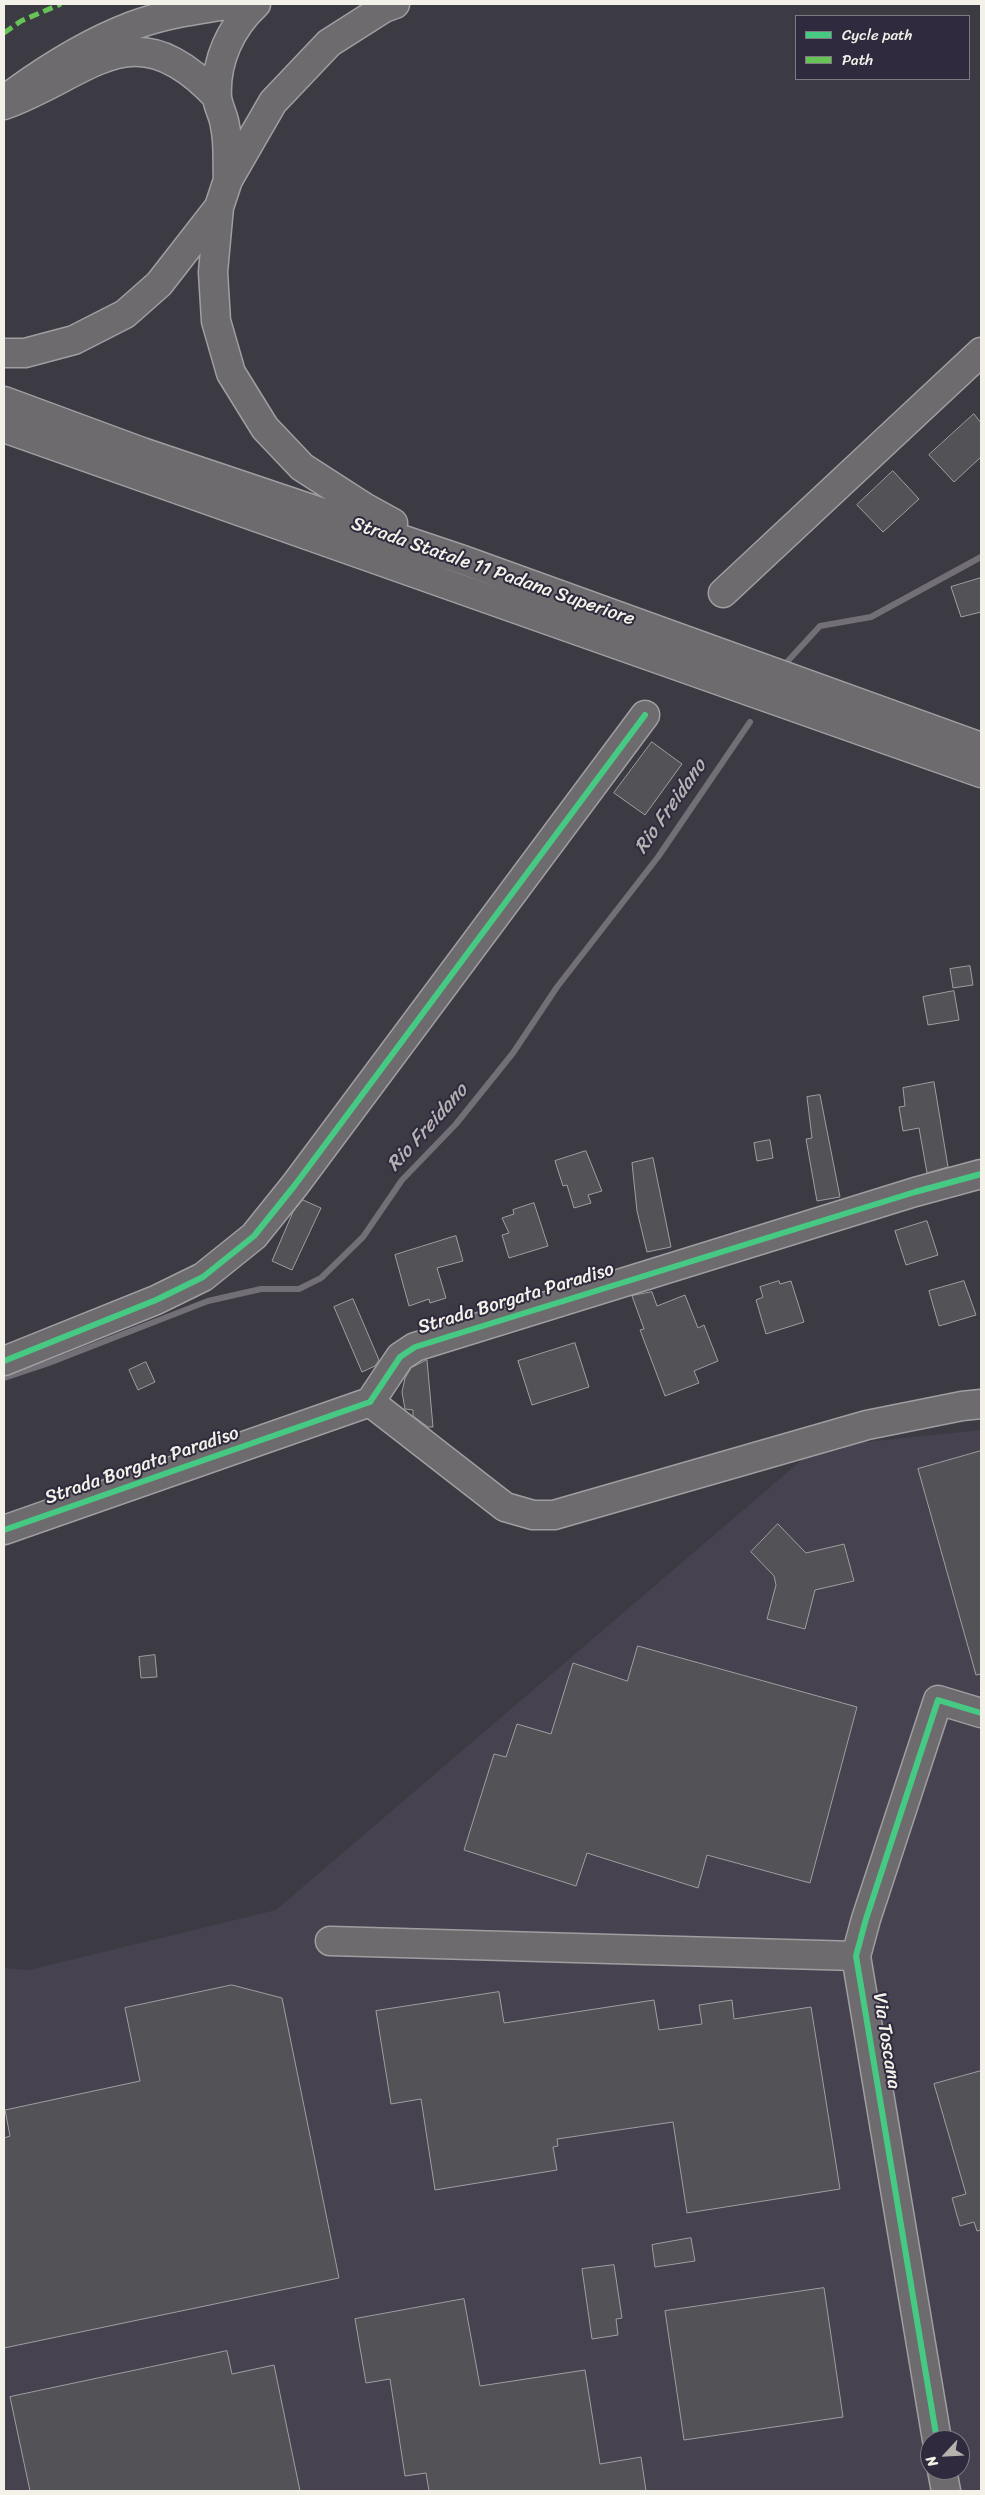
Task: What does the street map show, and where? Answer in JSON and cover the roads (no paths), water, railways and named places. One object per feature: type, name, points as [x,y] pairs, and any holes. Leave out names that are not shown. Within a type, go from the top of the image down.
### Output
[{"type":"main road","points":[[4,100],[52,66],[132,26],[179,13],[233,4]]},
{"type":"main road","points":[[228,180],[226,127],[217,97],[221,64],[228,39],[241,17],[256,4]]},
{"type":"main road","points":[[394,4],[384,8],[329,43],[273,102],[228,180],[219,207],[213,272],[216,321],[231,373],[265,428],[302,467],[364,508],[463,560]]},
{"type":"main road","points":[[4,105],[20,99],[102,57],[130,51],[178,62],[199,78],[217,97]]},
{"type":"main road","points":[[4,353],[25,354],[74,340],[125,314],[159,284],[219,207]]},
{"type":"main road","points":[[723,593],[981,352]]},
{"type":"main road","name":"Strada Statale 11 Padana Superiore","points":[[4,401],[142,452],[463,560],[981,747]]},
{"type":"main road","name":"Strada Statale 11 Padana Superiore","points":[[4,428],[981,773]]},
{"type":"main road","points":[[4,1361],[156,1300],[203,1277],[254,1236],[301,1177],[645,715]]},
{"type":"main road","name":"Strada Borgata Paradiso","points":[[4,1530],[370,1402],[400,1357],[415,1346],[896,1198],[981,1174]]},
{"type":"main road","points":[[370,1402],[505,1507],[533,1515],[554,1515],[868,1425],[962,1406],[981,1404]]},
{"type":"main road","name":"Via Toscana","points":[[935,2430],[856,1956],[866,1919],[938,1700],[981,1713]]},
{"type":"main road","points":[[330,1941],[856,1956]]},
{"type":"waterway","name":"Rio Freidano","points":[[786,663],[820,626],[871,617],[981,557]]},
{"type":"waterway","name":"Rio Freidano","points":[[4,1378],[49,1363],[208,1301],[261,1289],[299,1289],[321,1278],[363,1237],[402,1180],[456,1124],[513,1053],[557,987],[658,857],[750,722]]}]
